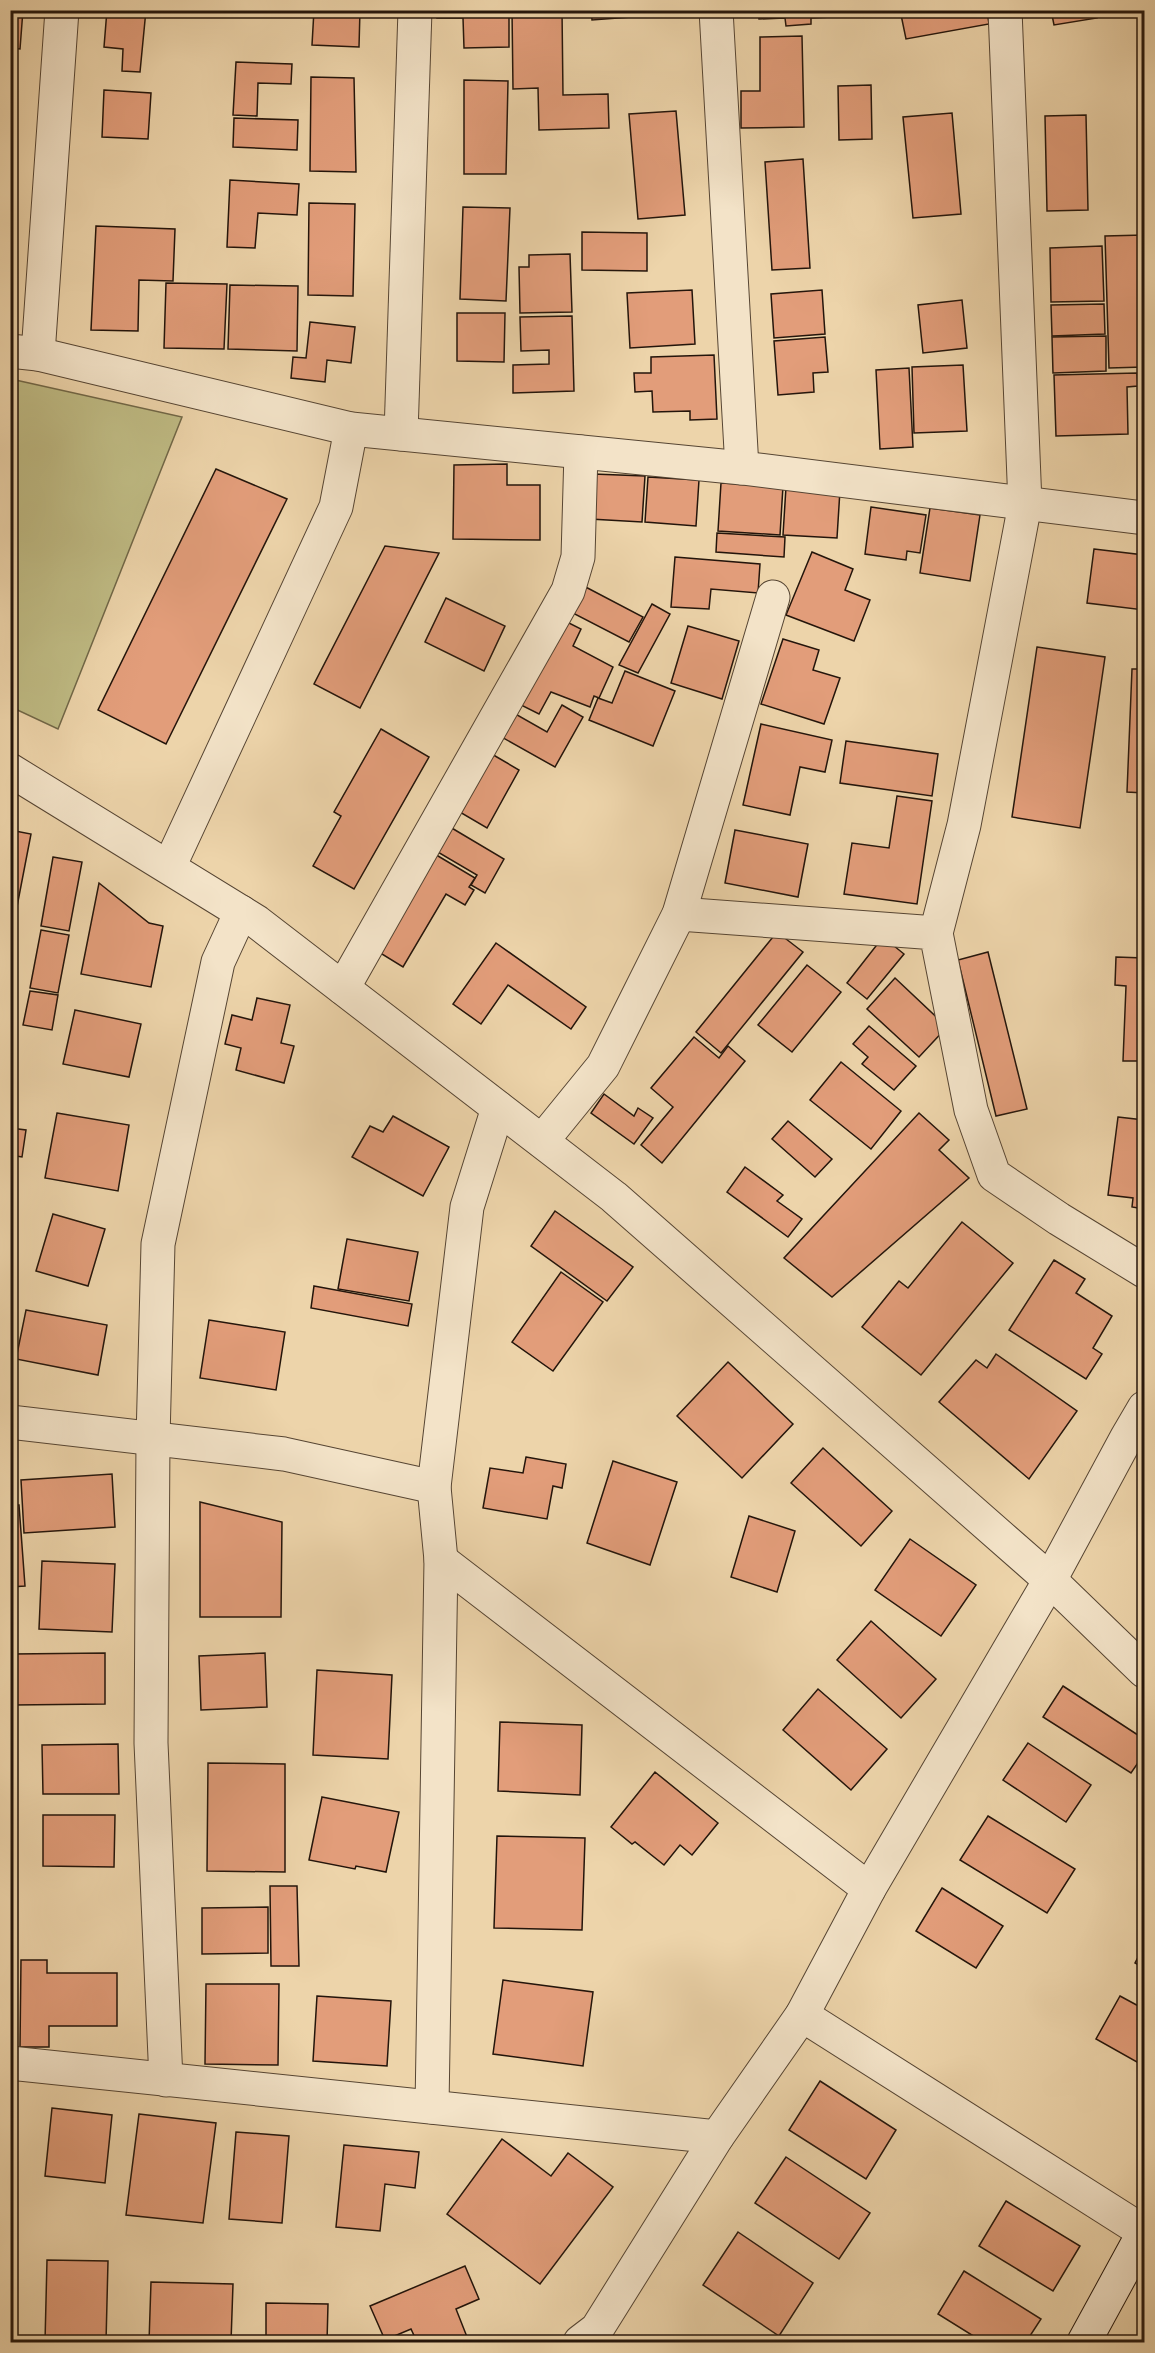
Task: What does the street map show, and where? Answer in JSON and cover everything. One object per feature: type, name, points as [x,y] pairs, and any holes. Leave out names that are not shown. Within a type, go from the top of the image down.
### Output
[{"type":"street","points":[[62,10],[24,353],[351,429],[742,468],[1144,518]]},
{"type":"street","points":[[401,434],[415,10]]},
{"type":"street","points":[[716,10],[742,468]]},
{"type":"street","points":[[1005,10],[1025,504],[963,825],[936,933],[971,1110],[994,1174],[1059,1219],[1144,1271]]},
{"type":"street","points":[[169,867],[336,507],[351,429]]},
{"type":"street","points":[[343,988],[568,591],[578,557],[581,452]]},
{"type":"street","points":[[542,1141],[603,1066],[679,914],[773,597]]},
{"type":"street","points":[[10,770],[241,912],[614,1197],[1050,1580],[1144,1671]]},
{"type":"street","points":[[166,2080],[151,1743],[153,1439],[158,1244],[218,962],[241,912]]},
{"type":"street","points":[[679,914],[936,933]]},
{"type":"street","points":[[432,2107],[441,1560],[434,1487],[467,1207],[498,1108]]},
{"type":"street","points":[[580,2343],[597,2329],[717,2138],[801,2015],[869,1889],[1050,1580],[1144,1408]]},
{"type":"street","points":[[10,1422],[284,1454],[434,1487]]},
{"type":"street","points":[[441,1560],[869,1889]]},
{"type":"street","points":[[801,2015],[1144,2232],[1084,2343]]},
{"type":"street","points":[[10,2063],[717,2138]]},
{"type":"shaded area","points":[[11,379],[182,417],[58,729],[11,707]]},
{"type":"building","points":[[10,10],[23,10],[20,49],[10,48]]},
{"type":"building","points":[[107,10],[146,10],[140,72],[122,71],[123,49],[104,47]]},
{"type":"building","points":[[314,10],[360,10],[359,47],[312,45]]},
{"type":"building","points":[[437,10],[509,10],[509,47],[464,48],[463,18],[437,18]]},
{"type":"building","points":[[512,10],[562,10],[563,95],[608,94],[609,128],[539,130],[538,88],[513,89]]},
{"type":"building","points":[[591,10],[671,10],[671,14],[592,20]]},
{"type":"building","points":[[758,10],[832,10],[832,17],[811,18],[811,24],[786,26],[785,18],[759,19]]},
{"type":"building","points":[[900,10],[987,10],[989,24],[906,39]]},
{"type":"building","points":[[1051,10],[1095,10],[1097,18],[1054,25]]},
{"type":"building","points":[[802,36],[804,127],[741,128],[741,91],[760,91],[760,37]]},
{"type":"building","points":[[236,62],[292,64],[291,84],[258,83],[257,116],[233,115]]},
{"type":"building","points":[[311,77],[354,78],[356,172],[310,171]]},
{"type":"building","points":[[464,80],[508,81],[506,174],[464,174]]},
{"type":"building","points":[[871,85],[872,139],[839,140],[838,86]]},
{"type":"building","points":[[104,90],[151,93],[148,139],[102,137]]},
{"type":"building","points":[[676,111],[685,215],[638,219],[629,114]]},
{"type":"building","points":[[952,113],[961,214],[913,218],[903,117]]},
{"type":"building","points":[[1086,115],[1088,210],[1047,211],[1045,116]]},
{"type":"building","points":[[234,118],[298,120],[297,150],[233,147]]},
{"type":"building","points":[[10,128],[16,128],[10,178]]},
{"type":"building","points":[[803,159],[810,268],[772,270],[765,162]]},
{"type":"building","points":[[230,180],[299,184],[297,215],[258,213],[255,248],[227,247]]},
{"type":"building","points":[[309,203],[355,204],[353,296],[308,295]]},
{"type":"building","points":[[463,207],[510,208],[506,301],[460,299]]},
{"type":"building","points":[[96,226],[175,229],[173,281],[139,280],[138,331],[91,330]]},
{"type":"building","points":[[582,232],[647,233],[647,271],[582,270]]},
{"type":"building","points":[[1144,235],[1144,367],[1109,368],[1105,236]]},
{"type":"building","points":[[1102,246],[1104,301],[1051,302],[1050,248]]},
{"type":"building","points":[[570,254],[572,312],[520,313],[519,267],[529,267],[529,255]]},
{"type":"building","points":[[166,283],[227,284],[224,349],[164,348]]},
{"type":"building","points":[[230,285],[298,286],[297,351],[228,349]]},
{"type":"building","points":[[692,290],[695,344],[630,348],[627,293]]},
{"type":"building","points":[[822,290],[825,334],[774,338],[771,294]]},
{"type":"building","points":[[962,300],[967,348],[923,353],[918,305]]},
{"type":"building","points":[[1104,304],[1105,334],[1052,336],[1051,305]]},
{"type":"building","points":[[457,313],[505,313],[504,362],[457,361]]},
{"type":"building","points":[[572,316],[574,391],[513,393],[513,365],[549,364],[549,350],[521,351],[520,317]]},
{"type":"building","points":[[310,322],[355,327],[351,363],[327,360],[325,382],[291,378],[293,357],[306,358]]},
{"type":"building","points":[[1106,336],[1106,371],[1053,373],[1052,337]]},
{"type":"building","points":[[825,337],[828,372],[813,373],[814,392],[778,395],[774,341]]},
{"type":"building","points":[[714,355],[717,419],[690,420],[690,411],[653,412],[652,391],[635,392],[634,373],[651,373],[651,357]]},
{"type":"building","points":[[963,365],[967,431],[914,433],[912,367]]},
{"type":"building","points":[[909,368],[913,447],[880,449],[876,370]]},
{"type":"building","points":[[1137,373],[1138,386],[1127,387],[1128,434],[1056,436],[1054,375]]},
{"type":"building","points":[[507,464],[507,485],[540,485],[540,540],[453,539],[454,465]]},
{"type":"building","points":[[216,469],[287,499],[166,744],[98,710]]},
{"type":"building","points":[[593,474],[645,476],[642,522],[590,519]]},
{"type":"building","points":[[648,477],[699,480],[696,526],[645,522]]},
{"type":"building","points":[[721,483],[783,486],[780,535],[718,531]]},
{"type":"building","points":[[786,487],[840,490],[837,538],[783,535]]},
{"type":"building","points":[[871,507],[926,515],[920,553],[907,551],[906,560],[865,554]]},
{"type":"building","points":[[930,508],[980,515],[970,581],[920,573]]},
{"type":"building","points":[[717,533],[785,537],[784,557],[716,552]]},
{"type":"building","points":[[385,546],[439,553],[360,708],[314,684]]},
{"type":"building","points":[[1094,549],[1144,555],[1144,610],[1087,603]]},
{"type":"building","points":[[812,552],[853,569],[845,590],[870,600],[854,641],[786,615]]},
{"type":"building","points":[[675,557],[760,564],[758,593],[711,589],[709,609],[671,607]]},
{"type":"building","points":[[578,583],[643,617],[629,642],[565,609]]},
{"type":"building","points":[[446,598],[505,626],[484,671],[425,642]]},
{"type":"building","points":[[652,604],[670,614],[638,673],[619,665]]},
{"type":"building","points":[[559,618],[581,629],[573,646],[613,667],[599,698],[594,696],[590,707],[551,692],[539,714],[515,702]]},
{"type":"building","points":[[688,626],[739,641],[722,699],[671,683]]},
{"type":"building","points":[[783,639],[819,650],[813,670],[840,678],[824,724],[761,704]]},
{"type":"building","points":[[1037,647],[1105,657],[1080,828],[1012,817]]},
{"type":"building","points":[[1132,669],[1144,669],[1144,793],[1127,792]]},
{"type":"building","points":[[625,671],[675,691],[653,746],[589,720],[598,698],[612,703]]},
{"type":"building","points":[[562,705],[583,717],[555,767],[498,735],[512,712],[547,732]]},
{"type":"building","points":[[761,724],[832,740],[825,772],[800,767],[790,815],[743,805]]},
{"type":"building","points":[[381,729],[429,757],[354,889],[313,866],[341,816],[334,812]]},
{"type":"building","points":[[846,741],[938,754],[932,796],[840,783]]},
{"type":"building","points":[[490,753],[519,770],[487,828],[458,811]]},
{"type":"building","points":[[897,796],[932,801],[917,904],[844,894],[852,843],[889,848]]},
{"type":"building","points":[[450,827],[504,859],[485,893],[471,885],[477,875],[436,851]]},
{"type":"building","points":[[10,830],[31,834],[15,917],[10,916]]},
{"type":"building","points":[[735,830],[808,844],[798,897],[725,883]]},
{"type":"building","points":[[433,853],[475,878],[469,887],[474,890],[465,905],[446,894],[403,967],[377,951]]},
{"type":"building","points":[[53,857],[82,862],[69,931],[41,926]]},
{"type":"building","points":[[99,883],[149,923],[163,926],[151,987],[81,974]]},
{"type":"building","points":[[10,925],[16,927],[10,950]]},
{"type":"building","points":[[41,930],[69,935],[58,993],[30,988]]},
{"type":"building","points":[[777,932],[803,952],[721,1053],[696,1032]]},
{"type":"building","points":[[883,937],[904,954],[867,999],[847,983]]},
{"type":"building","points":[[496,943],[586,1007],[571,1029],[508,985],[481,1024],[453,1004]]},
{"type":"building","points":[[988,952],[1027,1109],[996,1116],[958,960]]},
{"type":"building","points":[[1116,957],[1144,958],[1144,1061],[1123,1061],[1126,986],[1115,985]]},
{"type":"building","points":[[807,965],[841,992],[792,1052],[758,1025]]},
{"type":"building","points":[[895,978],[947,1027],[919,1057],[867,1009]]},
{"type":"building","points":[[30,991],[58,995],[52,1030],[23,1025]]},
{"type":"building","points":[[257,998],[290,1005],[281,1043],[294,1046],[284,1083],[236,1070],[241,1048],[225,1044],[232,1015],[252,1020]]},
{"type":"building","points":[[75,1010],[141,1024],[129,1077],[63,1064]]},
{"type":"building","points":[[869,1026],[916,1066],[894,1090],[862,1064],[868,1057],[853,1044]]},
{"type":"building","points":[[694,1037],[719,1058],[728,1046],[745,1061],[662,1163],[641,1145],[673,1107],[651,1088]]},
{"type":"building","points":[[841,1062],[901,1111],[871,1149],[810,1100]]},
{"type":"building","points":[[604,1094],[634,1116],[638,1108],[653,1118],[634,1144],[591,1113]]},
{"type":"building","points":[[57,1113],[129,1125],[118,1191],[45,1178]]},
{"type":"building","points":[[919,1113],[949,1140],[939,1150],[969,1178],[832,1297],[784,1258]]},
{"type":"building","points":[[393,1116],[449,1147],[423,1196],[352,1157],[370,1126],[383,1132]]},
{"type":"building","points":[[1118,1117],[1144,1120],[1144,1209],[1132,1207],[1133,1198],[1108,1195]]},
{"type":"building","points":[[788,1121],[832,1159],[815,1177],[772,1139]]},
{"type":"building","points":[[10,1128],[26,1130],[22,1157],[10,1155]]},
{"type":"building","points":[[745,1167],[783,1195],[777,1201],[802,1219],[788,1237],[727,1192]]},
{"type":"building","points":[[555,1211],[633,1267],[607,1301],[531,1246]]},
{"type":"building","points":[[53,1214],[105,1229],[88,1286],[36,1271]]},
{"type":"building","points":[[962,1222],[1013,1263],[921,1375],[862,1327],[899,1281],[908,1288]]},
{"type":"building","points":[[347,1239],[418,1252],[409,1301],[338,1289]]},
{"type":"building","points":[[1054,1260],[1085,1279],[1076,1293],[1112,1316],[1093,1348],[1102,1354],[1086,1379],[1009,1330]]},
{"type":"building","points":[[561,1272],[603,1302],[553,1371],[512,1342]]},
{"type":"building","points":[[314,1286],[412,1304],[408,1326],[311,1308]]},
{"type":"building","points":[[26,1310],[107,1325],[98,1375],[16,1359]]},
{"type":"building","points":[[209,1320],[285,1332],[276,1390],[200,1378]]},
{"type":"building","points":[[996,1354],[1077,1411],[1029,1479],[939,1402],[976,1360],[987,1368]]},
{"type":"building","points":[[728,1362],[793,1424],[742,1478],[677,1416]]},
{"type":"building","points":[[823,1448],[892,1511],[861,1546],[791,1483]]},
{"type":"building","points":[[526,1457],[566,1464],[562,1488],[553,1486],[547,1519],[483,1508],[490,1468],[523,1473]]},
{"type":"building","points":[[613,1461],[677,1482],[650,1565],[587,1543]]},
{"type":"building","points":[[112,1474],[115,1527],[24,1533],[21,1480]]},
{"type":"building","points":[[200,1502],[282,1522],[281,1617],[200,1617]]},
{"type":"building","points":[[10,1505],[19,1505],[25,1586],[10,1587]]},
{"type":"building","points":[[749,1516],[795,1531],[777,1592],[731,1577]]},
{"type":"building","points":[[910,1539],[976,1585],[941,1636],[875,1590]]},
{"type":"building","points":[[42,1561],[115,1564],[112,1632],[39,1629]]},
{"type":"building","points":[[871,1621],[936,1679],[901,1718],[837,1660]]},
{"type":"building","points":[[105,1653],[105,1704],[13,1705],[13,1654]]},
{"type":"building","points":[[265,1653],[267,1707],[201,1710],[199,1656]]},
{"type":"building","points":[[317,1670],[392,1675],[388,1759],[313,1755]]},
{"type":"building","points":[[1063,1686],[1144,1739],[1144,1754],[1131,1773],[1043,1717]]},
{"type":"building","points":[[818,1689],[887,1749],[851,1790],[783,1730]]},
{"type":"building","points":[[500,1722],[582,1725],[580,1795],[498,1791]]},
{"type":"building","points":[[1028,1743],[1091,1785],[1066,1822],[1003,1780]]},
{"type":"building","points":[[118,1744],[119,1794],[43,1794],[42,1745]]},
{"type":"building","points":[[208,1763],[285,1764],[285,1872],[207,1871]]},
{"type":"building","points":[[655,1772],[718,1823],[692,1855],[680,1845],[664,1865],[611,1827]]},
{"type":"building","points":[[322,1797],[399,1812],[386,1872],[356,1866],[355,1869],[309,1860]]},
{"type":"building","points":[[43,1815],[115,1815],[114,1867],[43,1866]]},
{"type":"building","points":[[988,1816],[1075,1869],[1047,1913],[960,1860]]},
{"type":"building","points":[[497,1836],[585,1838],[582,1930],[494,1928]]},
{"type":"building","points":[[270,1886],[297,1886],[299,1966],[271,1966]]},
{"type":"building","points":[[942,1888],[1003,1926],[976,1968],[916,1931]]},
{"type":"building","points":[[268,1907],[268,1953],[202,1954],[202,1908]]},
{"type":"building","points":[[1144,1946],[1144,1968],[1135,1963]]},
{"type":"building","points":[[21,1960],[47,1960],[47,1973],[117,1973],[117,2026],[49,2026],[49,2047],[20,2047]]},
{"type":"building","points":[[503,1980],[593,1992],[583,2066],[493,2054]]},
{"type":"building","points":[[206,1984],[279,1984],[278,2065],[205,2064]]},
{"type":"building","points":[[317,1996],[391,2001],[387,2066],[313,2061]]},
{"type":"building","points":[[1120,1996],[1144,2009],[1144,2066],[1096,2039]]},
{"type":"building","points":[[820,2081],[896,2130],[866,2179],[789,2130]]},
{"type":"building","points":[[52,2108],[112,2115],[105,2183],[45,2176]]},
{"type":"building","points":[[139,2114],[216,2123],[203,2223],[126,2215]]},
{"type":"building","points":[[236,2132],[289,2136],[282,2223],[229,2219]]},
{"type":"building","points":[[502,2139],[551,2176],[568,2153],[613,2187],[540,2284],[447,2214]]},
{"type":"building","points":[[344,2145],[419,2152],[415,2188],[385,2184],[380,2231],[336,2227]]},
{"type":"building","points":[[786,2157],[870,2213],[839,2259],[755,2203]]},
{"type":"building","points":[[1006,2201],[1080,2246],[1053,2291],[979,2246]]},
{"type":"building","points":[[738,2232],[813,2283],[779,2336],[703,2285]]},
{"type":"building","points":[[47,2260],[108,2261],[106,2342],[45,2342]]},
{"type":"building","points":[[465,2266],[479,2299],[456,2309],[469,2342],[417,2342],[411,2329],[385,2340],[370,2306]]},
{"type":"building","points":[[964,2271],[1041,2319],[1026,2342],[983,2342],[938,2314]]},
{"type":"building","points":[[151,2282],[233,2284],[231,2342],[149,2342]]},
{"type":"building","points":[[10,2297],[13,2297],[15,2342],[10,2342]]},
{"type":"building","points":[[266,2303],[328,2304],[327,2342],[266,2342]]}]
